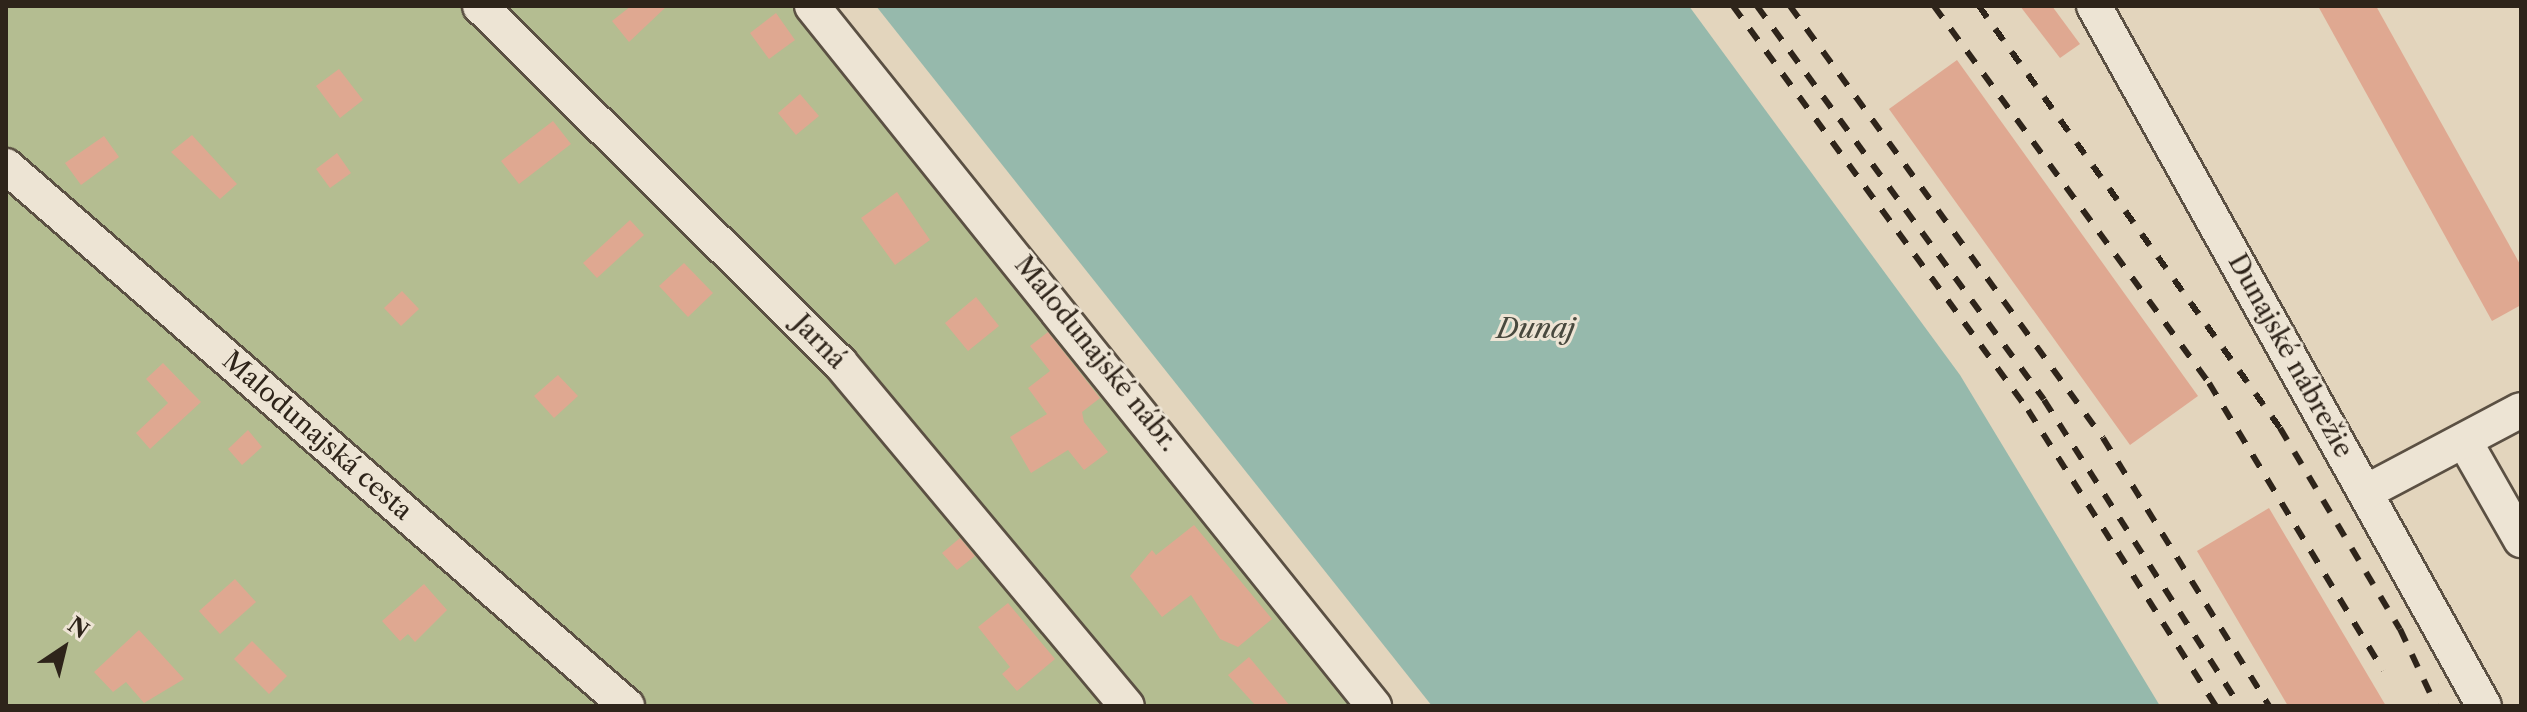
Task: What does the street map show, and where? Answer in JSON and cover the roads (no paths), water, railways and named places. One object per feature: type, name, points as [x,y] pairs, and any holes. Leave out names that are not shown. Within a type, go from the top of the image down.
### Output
[{"type":"street","name":"Jarná","points":[[480,6],[840,363],[1127,706]]},
{"type":"street","name":"Malodunajské nábr.","points":[[812,6],[1374,706]]},
{"type":"street","name":"Dunajské nábrežie","points":[[2094,6],[2484,706]]},
{"type":"street","name":"Malodunajská cesta","points":[[6,166],[627,706]]},
{"type":"street","points":[[2366,492],[2521,410]]},
{"type":"street","points":[[2465,442],[2521,540]]},
{"type":"water","name":"Dunaj","points":[[876,6],[1689,6],[1960,375],[2160,706],[1432,706]]},
{"type":"railway","points":[[1733,6],[2028,410],[2216,706]]},
{"type":"railway","points":[[1757,6],[2044,400],[2240,706]]},
{"type":"railway","points":[[1790,6],[2103,438],[2269,706]]},
{"type":"railway","points":[[1934,6],[2209,383],[2383,670]]},
{"type":"railway","points":[[1979,6],[2280,428],[2400,629],[2436,706]]}]
